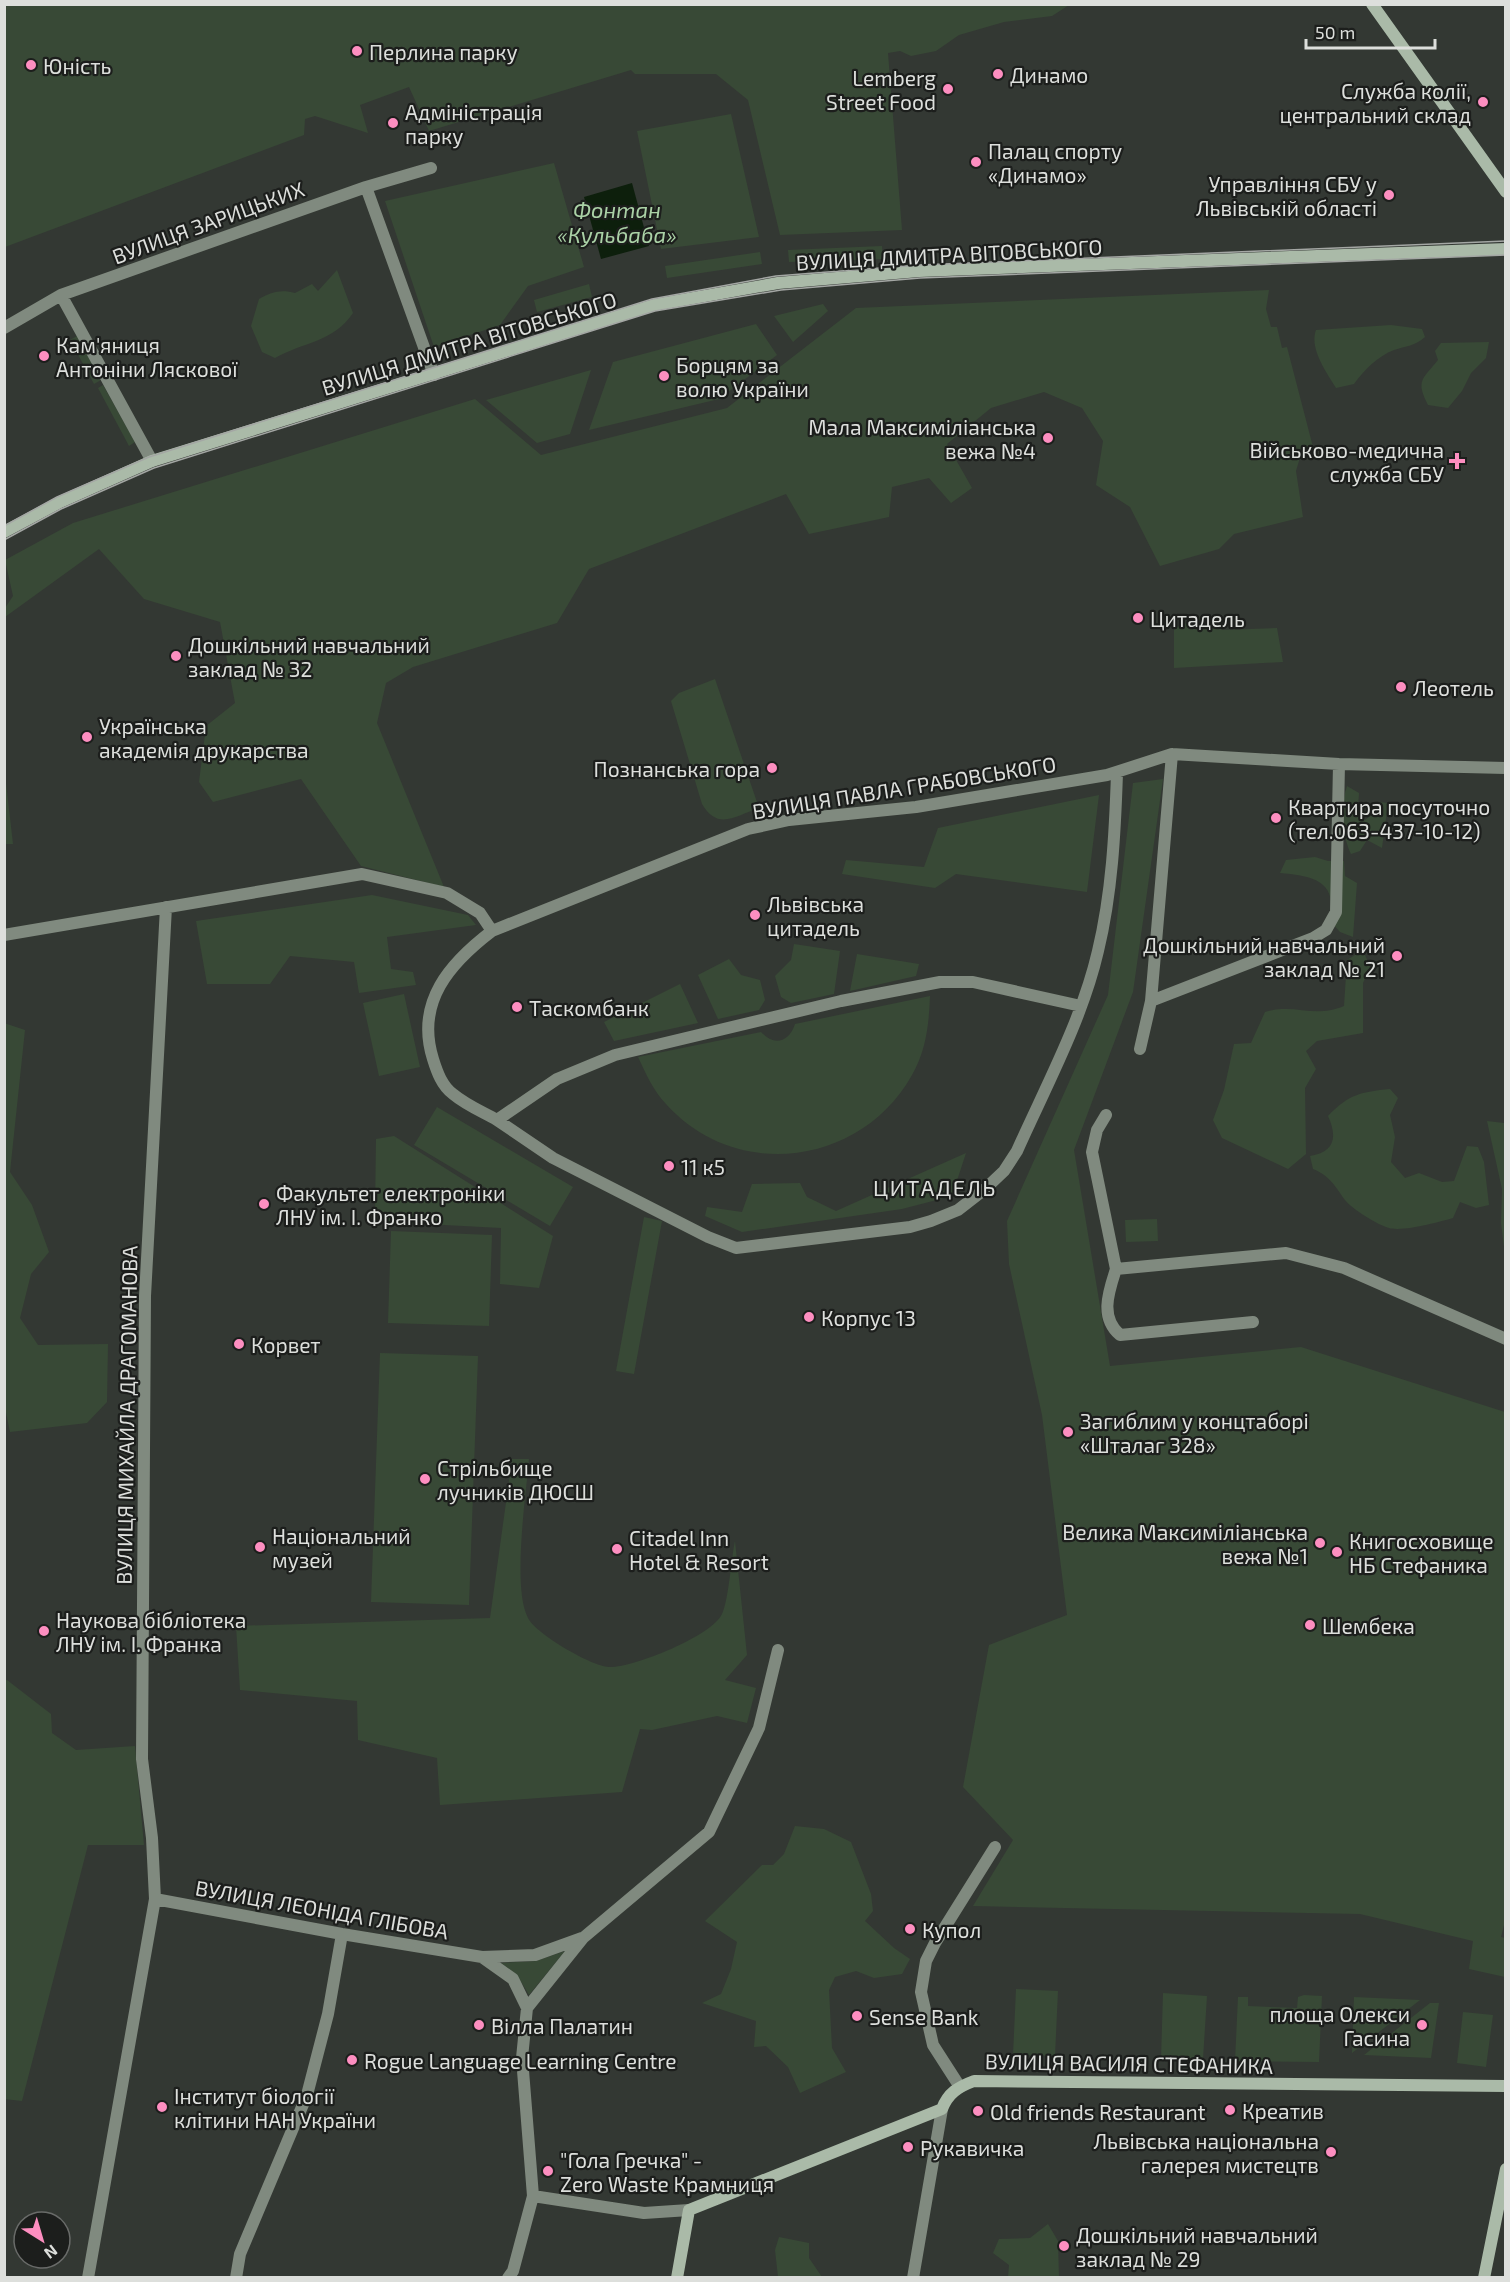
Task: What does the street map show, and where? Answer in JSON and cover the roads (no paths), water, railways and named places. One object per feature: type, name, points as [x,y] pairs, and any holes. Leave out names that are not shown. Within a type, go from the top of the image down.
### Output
[{"type":"main road","points":[[1372,4],[1506,192]]},
{"type":"main road","name":"ВУЛИЦЯ ДМИТРА ВІТОВСЬКОГО","points":[[4,532],[60,502],[152,461],[654,305],[778,283],[919,271],[1506,249]]},
{"type":"main road","name":"ВУЛИЦЯ ВАСИЛЯ СТЕФАНИКА","points":[[689,2210],[942,2109],[947,2097],[960,2087],[974,2081],[1506,2086]]},
{"type":"main road","points":[[1485,2277],[1506,2169]]},
{"type":"main road","points":[[677,2277],[689,2210]]},
{"type":"street","name":"ВУЛИЦЯ ЗАРИЦЬКИХ","points":[[4,328],[61,295],[366,187],[431,168]]},
{"type":"street","points":[[366,187],[434,375]]},
{"type":"street","points":[[61,295],[152,461]]},
{"type":"street","points":[[1140,1049],[1151,1001],[1172,754]]},
{"type":"street","name":"ВУЛИЦЯ ПАВЛА ГРАБОВСЬКОГО","points":[[1117,773],[1110,896],[1098,953],[1080,1006],[1017,1151],[1004,1171],[958,1210],[910,1227],[736,1248],[708,1237],[553,1158],[497,1120],[452,1094],[438,1076],[430,1050],[429,1014],[436,989],[463,954],[492,931],[748,829],[789,820],[916,807],[1117,773],[1172,754],[1339,764],[1506,768]]},
{"type":"street","points":[[1151,1001],[1313,938],[1326,930],[1336,912],[1339,764]]},
{"type":"street","points":[[4,935],[362,874],[447,893],[480,913],[492,931]]},
{"type":"street","name":"ВУЛИЦЯ МИХАЙЛА ДРАГОМАНОВА","points":[[88,2277],[155,1899],[152,1838],[142,1759],[145,1296],[166,907]]},
{"type":"street","points":[[497,1120],[557,1079],[615,1055],[841,1001],[940,982],[973,982],[1080,1006]]},
{"type":"street","points":[[1106,1114],[1098,1130],[1092,1152],[1116,1269],[1106,1299],[1109,1321],[1120,1335],[1253,1322]]},
{"type":"street","points":[[1116,1269],[1286,1253],[1344,1268],[1506,1339]]},
{"type":"street","points":[[508,2277],[513,2271],[533,2196],[522,2058],[527,2008],[583,1938],[709,1832],[759,1728],[778,1650]]},
{"type":"street","points":[[960,2087],[933,2045],[921,1992],[926,1961],[935,1943],[995,1847]]},
{"type":"street","name":"ВУЛИЦЯ ЛЕОНІДА ГЛІБОВА","points":[[155,1899],[342,1934],[482,1957],[535,1955],[583,1938]]},
{"type":"street","points":[[236,2277],[240,2254],[307,2095],[328,2014],[342,1934]]},
{"type":"street","name":"ВУЛИЦЯ ЛЕОНІДА ГЛІБОВА","points":[[482,1957],[513,1979],[527,2008]]},
{"type":"street","points":[[913,2277],[942,2109]]},
{"type":"street","name":"ВУЛИЦЯ ВАСИЛЯ СТЕФАНИКА","points":[[533,2196],[644,2213],[689,2210]]},
{"type":"water","name":"Фонтан «Кульбаба»","points":[[632,183],[649,246],[601,259],[584,197]]},
{"type":"tram line","points":[[4,526],[57,497],[149,457],[652,299],[776,276],[919,265],[1506,241]]},
{"type":"tram line","points":[[4,540],[61,509],[154,468],[655,311],[781,290],[920,278],[1506,255]]},
{"type":"place","name":"Перлина парку","points":[[357,51]]},
{"type":"place","name":"Юність","points":[[31,65]]},
{"type":"place","name":"Динамо","points":[[998,74]]},
{"type":"place","name":"Lemberg Street Food","points":[[948,89]]},
{"type":"place","name":"Служба колії, центральний склад","points":[[1483,102]]},
{"type":"place","name":"Адміністрація парку","points":[[393,123]]},
{"type":"place","name":"Палац спорту «Динамо»","points":[[976,162]]},
{"type":"place","name":"Управління СБУ у Львівській області","points":[[1389,195]]},
{"type":"place","name":"Кам'яниця Антоніни Ляскової","points":[[44,356]]},
{"type":"place","name":"Борцям за волю України","points":[[664,376]]},
{"type":"place","name":"Мала Максиміліанська вежа №4","points":[[1048,438]]},
{"type":"place","name":"Військово-медична служба СБУ","points":[[1457,461]]},
{"type":"place","name":"Цитадель","points":[[1138,618]]},
{"type":"place","name":"Дошкільний навчальний заклад № 32","points":[[176,656]]},
{"type":"place","name":"Леотель","points":[[1401,687]]},
{"type":"place","name":"Українська академія друкарства","points":[[87,737]]},
{"type":"place","name":"Познанська гора","points":[[772,768]]},
{"type":"place","name":"Квартира посуточно (тел.063-437-10-12)","points":[[1276,818]]},
{"type":"place","name":"Львівська цитадель","points":[[755,915]]},
{"type":"place","name":"Дошкільний навчальний заклад № 21","points":[[1397,956]]},
{"type":"place","name":"Таскомбанк","points":[[517,1007]]},
{"type":"place","name":"11 к5","points":[[669,1166]]},
{"type":"place","name":"Факультет електроніки ЛНУ ім. І. Франко","points":[[264,1204]]},
{"type":"place","name":"Корпус 13","points":[[809,1317]]},
{"type":"place","name":"Корвет","points":[[239,1344]]},
{"type":"place","name":"Загиблим у концтаборі «Шталаг 328»","points":[[1068,1432]]},
{"type":"place","name":"Стрільбище лучників ДЮСШ","points":[[425,1479]]},
{"type":"place","name":"Велика Максиміліанська вежа №1","points":[[1320,1543]]},
{"type":"place","name":"Національний музей","points":[[260,1547]]},
{"type":"place","name":"Citadel Inn Hotel & Resort","points":[[617,1549]]},
{"type":"place","name":"Книгосховище НБ Стефаника","points":[[1337,1552]]},
{"type":"place","name":"Шембека","points":[[1310,1625]]},
{"type":"place","name":"Наукова бібліотека ЛНУ ім. І. Франка","points":[[44,1631]]},
{"type":"place","name":"Купол","points":[[910,1929]]},
{"type":"place","name":"Sense Bank","points":[[857,2016]]},
{"type":"place","name":"Вілла Палатин","points":[[479,2025]]},
{"type":"place","name":"площа Олекси Гасина","points":[[1422,2025]]},
{"type":"place","name":"Rogue Language Learning Centre","points":[[352,2060]]},
{"type":"place","name":"Інститут біології клітини НАН України","points":[[162,2107]]},
{"type":"place","name":"Креатив","points":[[1230,2110]]},
{"type":"place","name":"Old friends Restaurant","points":[[978,2111]]},
{"type":"place","name":"Рукавичка","points":[[908,2147]]},
{"type":"place","name":"Львівська національна галерея мистецтв","points":[[1331,2152]]},
{"type":"place","name":"\"Гола Гречка\" - Zero Waste Крамниця","points":[[548,2171]]},
{"type":"place","name":"Дошкільний навчальний заклад № 29","points":[[1064,2246]]},
{"type":"district","name":"ЦИТАДЕЛЬ","points":[[935,1187]]}]
